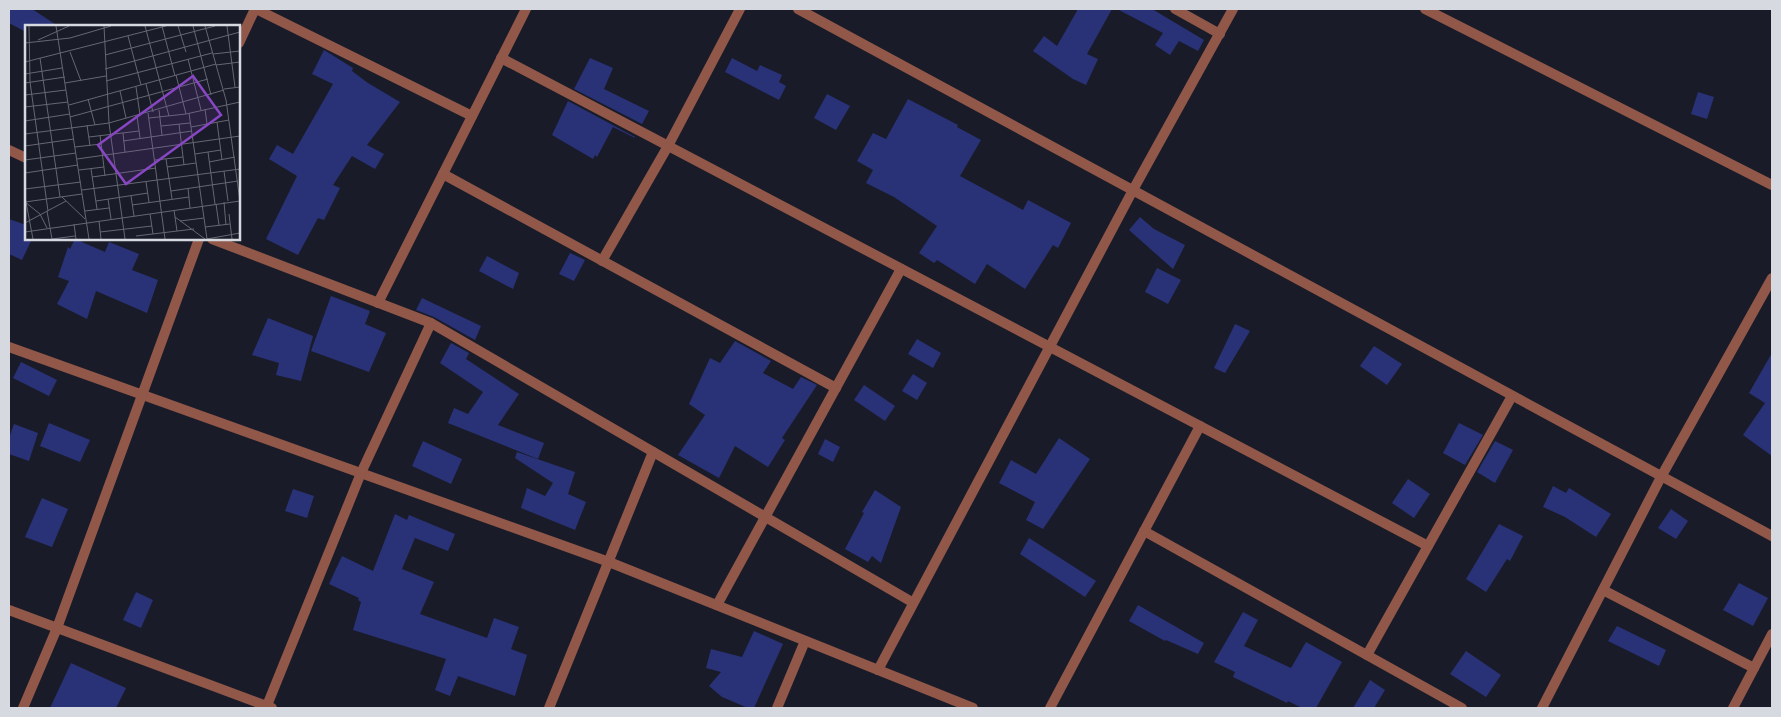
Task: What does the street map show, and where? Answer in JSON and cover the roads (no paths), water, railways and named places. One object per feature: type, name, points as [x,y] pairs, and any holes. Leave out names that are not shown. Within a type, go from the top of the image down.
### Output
[{"type":"street","points":[[240,41],[256,9],[472,116]]},
{"type":"street","points":[[378,303],[526,9]]},
{"type":"street","points":[[602,261],[668,146],[740,9]]},
{"type":"street","points":[[798,9],[1772,536]]},
{"type":"street","points":[[1175,9],[1220,34]]},
{"type":"street","points":[[878,670],[912,602],[1049,346],[1233,9]]},
{"type":"street","points":[[1425,9],[1772,185]]},
{"type":"street","points":[[501,58],[1428,546]]},
{"type":"street","points":[[9,150],[25,158]]},
{"type":"street","points":[[443,174],[836,388]]},
{"type":"street","points":[[23,708],[56,628],[143,396],[199,240]]},
{"type":"street","points":[[215,240],[431,323],[912,602]]},
{"type":"street","points":[[717,605],[901,269]]},
{"type":"street","points":[[1542,708],[1661,477],[1772,278]]},
{"type":"street","points":[[9,610],[269,708],[361,474],[431,323]]},
{"type":"street","points":[[9,348],[609,562],[973,708]]},
{"type":"street","points":[[1367,655],[1512,396]]},
{"type":"street","points":[[1050,708],[1200,426]]},
{"type":"street","points":[[549,708],[654,452]]},
{"type":"street","points":[[1144,531],[1462,708]]},
{"type":"street","points":[[1603,590],[1754,668]]},
{"type":"street","points":[[1734,708],[1772,634]]},
{"type":"street","points":[[777,708],[805,641]]}]
